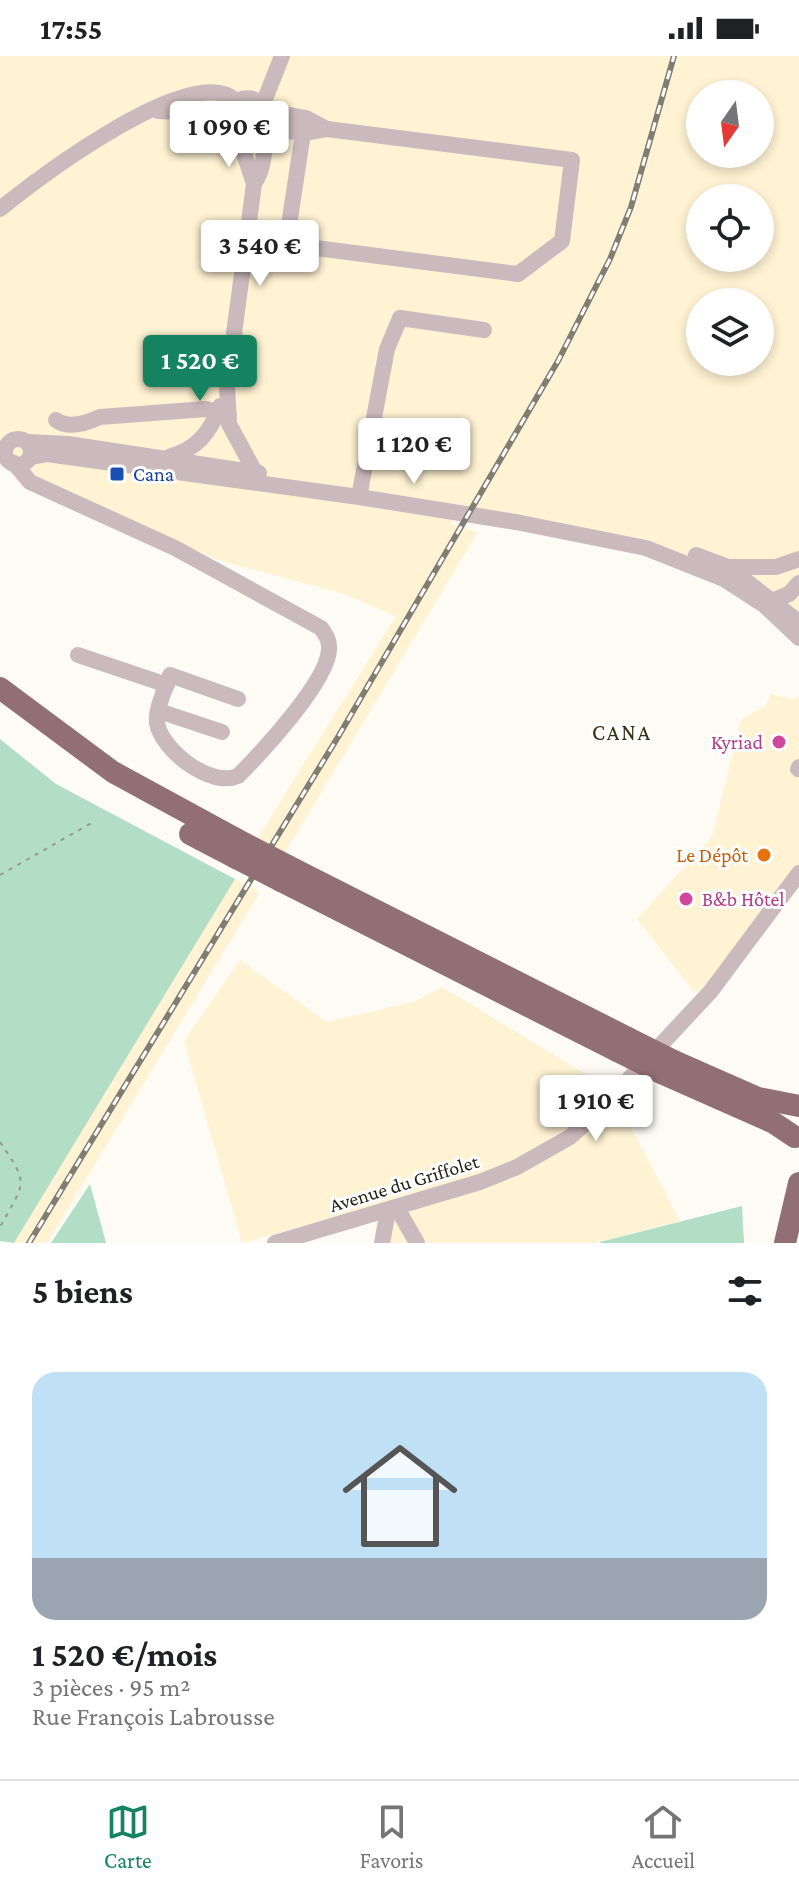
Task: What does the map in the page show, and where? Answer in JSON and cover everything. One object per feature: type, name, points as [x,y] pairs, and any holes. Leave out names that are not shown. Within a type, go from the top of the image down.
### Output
[{"type":"highway","points":[[0,688],[113,772],[236,848]]},
{"type":"highway","points":[[0,707],[119,793],[236,848],[668,1067],[774,1123],[797,1141]]},
{"type":"highway","points":[[668,1067],[758,1098],[799,1106]]},
{"type":"highway","points":[[797,1141],[799,1112]]},
{"type":"highway","points":[[785,1243],[799,1183]]},
{"type":"street","points":[[190,96],[204,115],[235,136],[256,140],[265,120],[282,56]]},
{"type":"street","points":[[0,209],[82,146],[153,110],[216,90],[229,94],[236,101]]},
{"type":"street","points":[[161,463],[201,439],[223,414],[254,184],[260,175],[265,146],[265,120],[250,98],[236,101],[227,112],[254,184]]},
{"type":"street","points":[[153,110],[204,115]]},
{"type":"street","points":[[265,120],[306,118],[327,129]]},
{"type":"street","points":[[265,120],[303,133],[327,129],[572,160],[562,241],[518,274],[300,246],[287,238],[303,133]]},
{"type":"street","points":[[359,497],[387,349],[400,318],[484,330]]},
{"type":"street","points":[[56,420],[62,425],[100,417],[206,409],[223,414],[240,447],[249,477]]},
{"type":"street","points":[[201,439],[218,469]]},
{"type":"street","points":[[218,469],[240,447]]},
{"type":"street","points":[[238,699],[170,675],[156,720],[162,738],[177,754],[209,776],[230,779],[257,757],[300,705],[325,665],[329,651],[327,637],[311,621],[254,593],[216,568],[21,476],[14,453],[161,463],[249,477]]},
{"type":"street","points":[[161,463],[184,468],[218,469],[306,489],[516,522],[646,548],[767,599],[799,638]]},
{"type":"street","points":[[516,522],[546,519],[602,526],[649,538],[728,567],[799,622]]},
{"type":"street","points":[[728,567],[776,567],[799,559]]},
{"type":"street","points":[[767,599],[776,567]]},
{"type":"street","points":[[767,599],[789,594],[799,583]]},
{"type":"street","points":[[78,655],[167,685]]},
{"type":"street","points":[[159,711],[222,732]]},
{"type":"street","name":"Avenue du Griffolet","points":[[275,1243],[392,1210],[517,1167],[583,1127],[711,991],[799,873]]},
{"type":"street","points":[[382,1243],[392,1210]]},
{"type":"street","points":[[392,1210],[417,1243]]},
{"type":"path","points":[[0,875],[95,821]]},
{"type":"path","points":[[0,1142],[22,1174],[24,1183],[0,1227]]},
{"type":"shaded area","points":[[0,56],[799,56],[799,647],[767,615],[733,591],[630,548],[456,504],[452,524],[478,532],[284,854],[257,839],[396,616],[341,593],[221,561],[0,464]]},
{"type":"shaded area","points":[[771,694],[795,700],[799,695],[799,887],[752,948],[695,993],[637,919],[712,837],[741,720],[766,705]]},
{"type":"shaded area","points":[[235,879],[260,892],[47,1243],[14,1243]]},
{"type":"shaded area","points":[[240,960],[327,1022],[416,1001],[442,987],[602,1084],[621,1108],[680,1221],[595,1243],[375,1243],[378,1205],[242,1243],[184,1041]]},
{"type":"green space","points":[[0,739],[56,784],[235,879],[14,1243],[0,1241]]},
{"type":"green space","points":[[90,1184],[106,1243],[51,1243]]},
{"type":"green space","points":[[742,1206],[744,1243],[600,1243],[600,1242]]},
{"type":"railway","points":[[29,1243],[338,737],[558,361],[610,259],[631,207],[674,56]]},
{"type":"place","name":"Cana","points":[[117,474]]},
{"type":"place","name":"Kyriad","points":[[779,742]]},
{"type":"place","name":"Le Dépôt","points":[[764,855]]},
{"type":"place","name":"B&b Hôtel","points":[[686,899]]},
{"type":"district","name":"CANA","points":[[622,732]]}]
